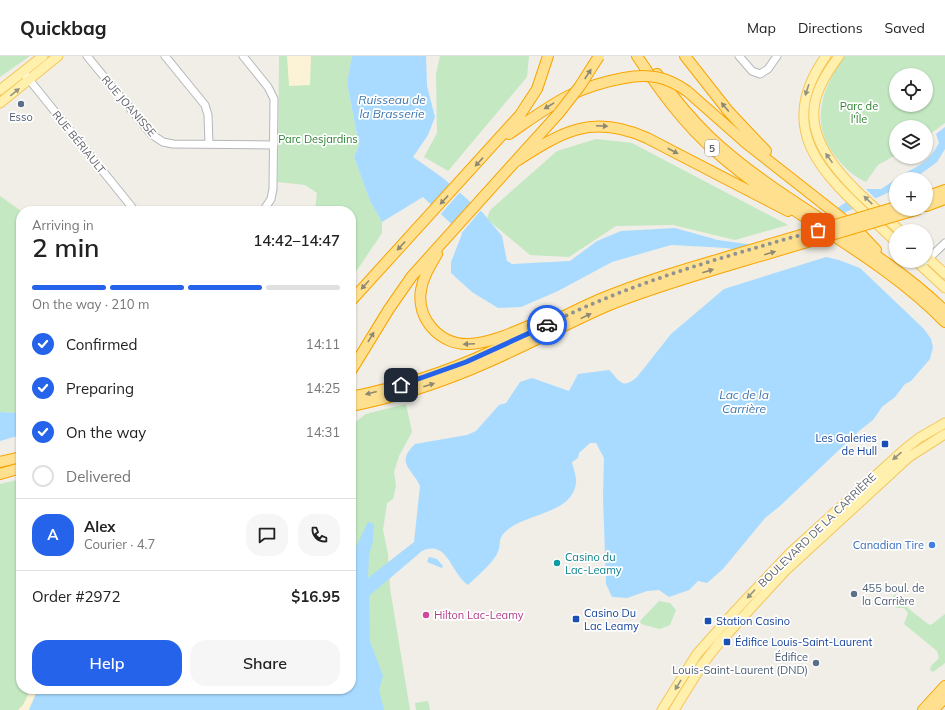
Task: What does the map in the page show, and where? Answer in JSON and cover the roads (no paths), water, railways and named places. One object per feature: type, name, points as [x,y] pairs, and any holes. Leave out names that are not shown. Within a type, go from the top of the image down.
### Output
[{"type":"highway","points":[[356,295],[495,144],[531,100],[542,78],[548,56]]},
{"type":"highway","points":[[356,363],[400,292],[446,238],[559,113],[580,86],[599,56]]},
{"type":"highway","name":"5","points":[[637,56],[665,98],[702,138],[740,171],[896,269],[945,311]]},
{"type":"highway","name":"5","points":[[645,56],[675,98],[711,138],[811,216],[816,224],[834,231],[898,280],[945,322]]},
{"type":"highway","points":[[685,56],[732,115],[798,182]]},
{"type":"highway","points":[[495,144],[537,114],[566,96],[591,86],[624,78],[653,76],[672,82],[688,92],[746,142],[849,224],[896,269]]},
{"type":"highway","points":[[515,162],[563,133],[587,127],[610,127],[628,130],[647,138],[770,203],[816,224]]},
{"type":"highway","points":[[933,202],[942,196]]},
{"type":"highway","points":[[356,405],[399,395],[440,382],[499,358],[626,298],[732,260],[889,209]]},
{"type":"highway","points":[[446,238],[425,275],[420,298],[422,310],[429,324],[437,334],[448,340],[466,344],[485,342],[588,305],[644,282],[732,260],[893,216]]},
{"type":"highway","points":[[356,396],[408,383],[456,366],[498,348],[588,305]]},
{"type":"highway","points":[[0,462],[16,458]]},
{"type":"highway","points":[[0,474],[16,469]]},
{"type":"highway","points":[[922,710],[945,686]]},
{"type":"highway","points":[[934,710],[945,698]]},
{"type":"main road","points":[[0,90],[43,56]]},
{"type":"main road","points":[[0,103],[58,56]]},
{"type":"main road","points":[[826,56],[813,75],[806,94],[803,112],[804,128],[810,149],[818,163],[889,235]]},
{"type":"main road","points":[[839,56],[828,72],[817,94],[814,110],[815,124],[821,145],[828,157],[855,187],[893,224]]},
{"type":"main road","points":[[933,266],[945,274]]},
{"type":"main road","points":[[930,268],[945,288]]},
{"type":"main road","name":"BOULEVARD DE LA CARRIÈRE","points":[[662,710],[701,650],[784,559],[905,449],[919,438],[945,423]]},
{"type":"main road","name":"BOULEVARD DE LA CARRIÈRE","points":[[674,710],[702,665],[719,643],[785,571],[909,457],[945,434]]},
{"type":"street","name":"RUE JOANISSE","points":[[87,56],[147,130],[163,142],[173,144],[274,145]]},
{"type":"street","points":[[165,56],[205,105],[208,114],[209,144]]},
{"type":"street","points":[[243,56],[273,94],[275,103],[272,195],[266,206]]},
{"type":"street","points":[[739,56],[752,71],[760,74],[768,69],[777,56]]},
{"type":"street","name":"RUE BÉRIAULT","points":[[23,72],[131,206]]},
{"type":"street","points":[[933,252],[945,242]]},
{"type":"water","name":"Ruisseau de la Brasserie","points":[[352,56],[426,56],[427,86],[435,117],[428,135],[413,157],[443,178],[483,213],[502,236],[507,261],[512,264],[570,261],[597,241],[621,231],[675,228],[718,240],[754,245],[804,230],[866,189],[881,189],[889,184],[889,192],[844,213],[804,238],[749,253],[727,248],[671,245],[612,262],[558,291],[521,307],[498,308],[472,292],[451,273],[451,262],[462,234],[423,197],[382,222],[370,201],[354,157],[359,145],[347,83]]},
{"type":"water","points":[[945,127],[945,149],[937,162],[923,172],[907,172],[921,164],[933,164],[933,152],[939,143],[936,134]]},
{"type":"water","name":"Lac de la Carrière","points":[[826,257],[839,260],[860,268],[924,329],[931,339],[933,347],[930,359],[911,381],[905,384],[895,397],[882,407],[873,420],[859,431],[780,506],[765,518],[723,569],[707,583],[698,581],[689,590],[669,597],[659,590],[647,591],[627,598],[612,597],[606,584],[603,496],[604,458],[596,443],[590,443],[579,453],[578,458],[572,462],[576,481],[573,494],[557,508],[523,521],[505,532],[501,538],[498,551],[494,558],[488,566],[468,585],[462,580],[443,554],[438,550],[431,549],[422,551],[369,596],[370,641],[383,676],[379,690],[384,710],[29,710],[36,694],[356,694],[356,547],[368,522],[374,524],[373,541],[369,555],[368,578],[414,542],[420,486],[407,466],[406,457],[415,444],[467,435],[476,431],[499,405],[506,403],[520,382],[532,378],[569,391],[578,374],[609,370],[624,383],[632,381],[637,377],[671,334],[724,289]]},
{"type":"water","points":[[0,412],[16,413],[16,436],[0,441]]},
{"type":"water","points":[[429,557],[437,559],[443,566],[442,568],[427,562]]},
{"type":"place","name":"Esso","points":[[21,104]]},
{"type":"place","name":"Les Galeries de Hull","points":[[885,444]]},
{"type":"place","name":"Canadian Tire","points":[[932,545]]},
{"type":"place","name":"Casino du Lac-Leamy","points":[[557,563]]},
{"type":"place","name":"455 boul. de la Carrière","points":[[854,594]]},
{"type":"place","name":"Hilton Lac-Leamy","points":[[426,615]]},
{"type":"place","name":"Casino Du Lac Leamy","points":[[576,619]]},
{"type":"place","name":"Station Casino","points":[[708,621]]},
{"type":"place","name":"Édifice Louis-Saint-Laurent","points":[[727,642]]},
{"type":"place","name":"Édifice Louis-Saint-Laurent (DND)","points":[[816,663]]},
{"type":"park label","name":"Parc de l'Île","points":[[859,112]]},
{"type":"park label","name":"Parc Desjardins","points":[[318,139]]}]
